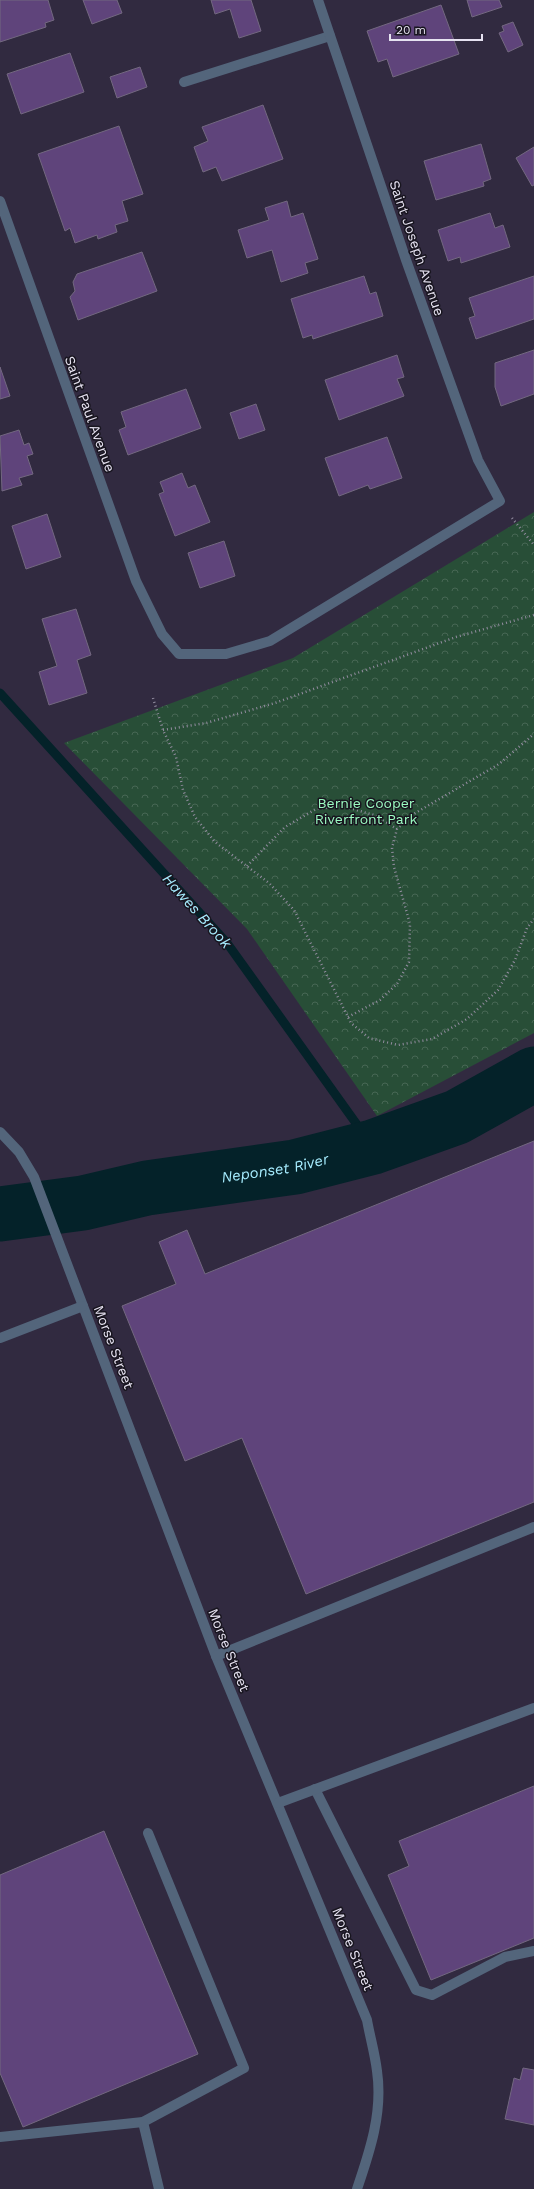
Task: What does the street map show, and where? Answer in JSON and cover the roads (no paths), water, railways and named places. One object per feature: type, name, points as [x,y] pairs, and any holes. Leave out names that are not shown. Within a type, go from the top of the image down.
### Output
[{"type":"street","name":"Saint Joseph Avenue","points":[[318,0],[406,260],[475,453],[500,501]]},
{"type":"street","points":[[184,82],[330,36]]},
{"type":"street","name":"Saint Paul Avenue","points":[[0,201],[133,573],[162,634],[179,654],[226,654],[270,641],[500,501]]},
{"type":"street","name":"Morse Street","points":[[0,1132],[19,1152],[34,1177],[216,1656],[367,2020],[378,2073],[378,2106],[371,2147],[357,2189]]},
{"type":"street","points":[[0,1338],[83,1306]]},
{"type":"street","points":[[216,1656],[534,1527]]},
{"type":"street","points":[[278,1803],[534,1708]]},
{"type":"street","points":[[315,1789],[416,1990],[432,1995],[505,1957],[534,1951]]},
{"type":"street","points":[[0,2137],[143,2122],[244,2068],[148,1833]]},
{"type":"street","points":[[143,2122],[159,2189]]},
{"type":"waterway","name":"Hawes Brook","points":[[0,693],[227,943],[373,1147]]},
{"type":"waterway","name":"Neponset River","points":[[0,1214],[83,1203],[147,1188],[295,1167],[373,1147],[457,1117],[534,1074]]},
{"type":"park label","name":"Bernie Cooper Riverfront Park","points":[[366,812]]}]
